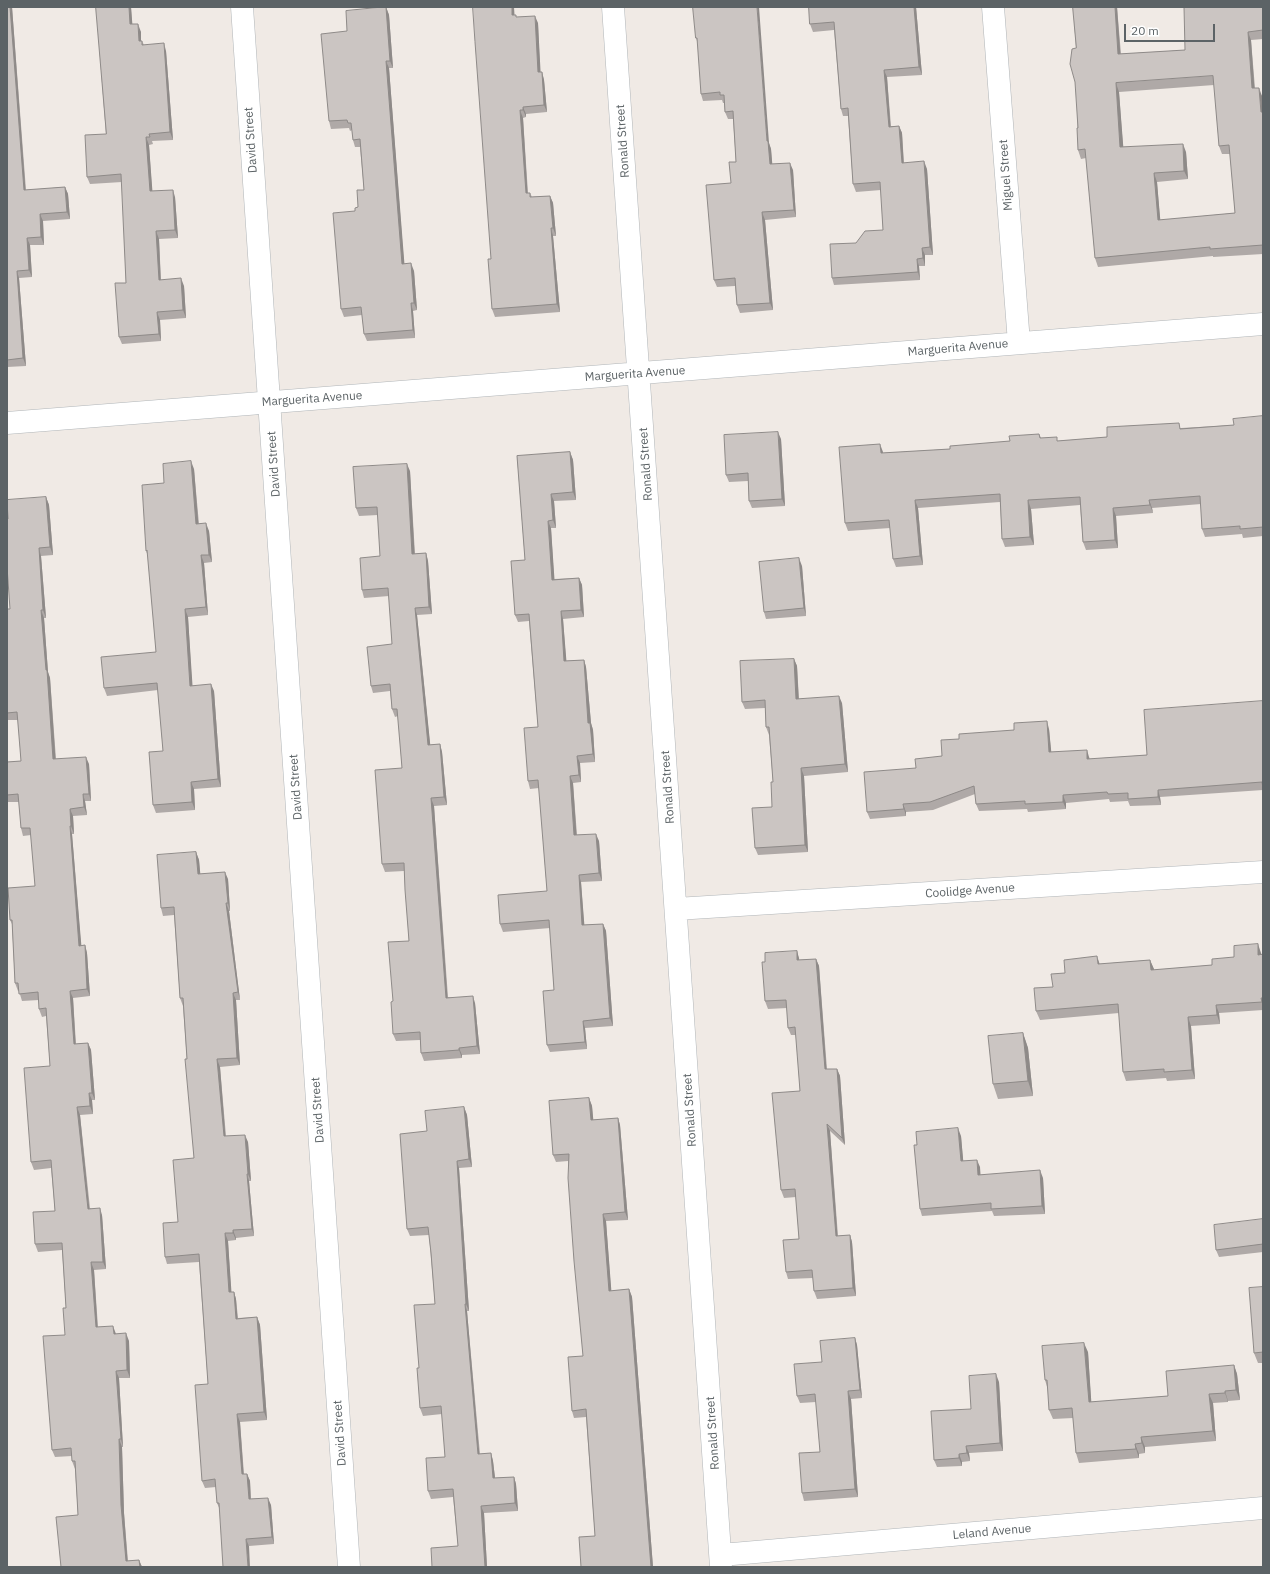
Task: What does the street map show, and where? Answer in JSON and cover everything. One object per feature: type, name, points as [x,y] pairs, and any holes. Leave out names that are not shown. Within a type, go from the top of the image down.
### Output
[{"type":"street","name":"David Street","points":[[242,7],[349,1567]]},
{"type":"street","name":"Ronald Street","points":[[613,7],[640,373],[721,1561]]},
{"type":"street","name":"Miguel Street","points":[[993,7],[1019,343]]},
{"type":"street","name":"Marguerita Avenue","points":[[7,423],[1263,324]]},
{"type":"street","name":"Coolidge Avenue","points":[[676,909],[1263,872]]},
{"type":"street","name":"Leland Avenue","points":[[721,1561],[1263,1508]]},
{"type":"building","points":[[7,7],[10,7],[24,190],[65,187],[67,212],[40,214],[41,237],[27,238],[29,270],[17,271],[23,358],[7,360]]},
{"type":"building","points":[[96,7],[129,7],[130,24],[138,24],[139,41],[142,41],[142,45],[164,43],[170,132],[149,134],[150,137],[146,137],[150,191],[173,190],[175,230],[156,231],[159,280],[181,278],[183,310],[157,312],[159,334],[119,337],[115,283],[126,283],[121,174],[87,177],[85,135],[106,134]]},
{"type":"building","points":[[386,7],[390,61],[386,61],[402,264],[411,263],[414,303],[411,303],[413,330],[364,334],[361,307],[341,309],[333,213],[355,211],[355,208],[358,207],[357,190],[364,190],[360,139],[353,140],[351,123],[348,123],[347,120],[329,121],[321,34],[347,31],[346,11]]},
{"type":"building","points":[[473,7],[512,7],[512,15],[516,15],[516,17],[535,16],[538,72],[542,72],[544,105],[523,107],[523,110],[520,110],[526,193],[530,193],[530,197],[550,196],[557,304],[492,309],[488,259],[491,259]]},
{"type":"building","points":[[693,7],[757,7],[770,164],[790,163],[794,210],[762,212],[770,303],[737,305],[735,278],[714,280],[706,185],[731,183],[729,162],[736,162],[733,111],[725,112],[724,95],[720,95],[720,92],[701,94]]},
{"type":"building","points":[[809,7],[914,7],[919,67],[884,70],[889,127],[899,126],[902,163],[924,161],[930,247],[922,248],[923,258],[917,259],[918,272],[832,278],[830,244],[856,243],[865,231],[883,230],[880,182],[853,184],[848,108],[841,109],[834,22],[810,24]]},
{"type":"building","points":[[1073,7],[1115,7],[1118,54],[1185,50],[1184,7],[1263,7],[1263,30],[1248,32],[1252,88],[1259,88],[1261,112],[1263,112],[1263,245],[1210,249],[1210,247],[1095,258],[1085,149],[1078,150],[1075,82],[1070,64],[1072,49],[1076,48]],"holes":[[[1213,76],[1219,146],[1229,145],[1235,213],[1158,220],[1154,173],[1184,171],[1183,144],[1120,147],[1116,83]]]},
{"type":"building","points":[[1263,416],[1263,527],[1240,529],[1240,526],[1202,529],[1200,496],[1149,500],[1150,505],[1113,508],[1115,540],[1083,542],[1080,497],[1028,500],[1030,537],[1002,539],[1000,494],[915,500],[920,556],[893,559],[889,520],[845,523],[839,447],[880,444],[881,453],[950,449],[950,446],[1010,441],[1009,436],[1039,434],[1040,438],[1057,437],[1057,441],[1107,437],[1107,427],[1179,423],[1180,429],[1234,425],[1233,419]]},
{"type":"building","points":[[778,432],[782,499],[749,501],[748,473],[726,475],[724,435]]},
{"type":"building","points":[[570,452],[573,492],[551,494],[553,520],[548,521],[552,580],[579,578],[581,610],[561,611],[564,661],[584,660],[588,723],[590,723],[593,754],[577,756],[579,775],[570,776],[574,835],[596,834],[599,873],[579,875],[582,925],[603,924],[610,1018],[583,1021],[585,1042],[547,1045],[543,991],[554,990],[549,920],[500,924],[498,895],[547,891],[538,780],[528,781],[524,728],[538,727],[529,614],[515,615],[511,561],[525,560],[517,456]]},
{"type":"building","points":[[191,461],[196,524],[206,523],[209,555],[201,555],[206,607],[185,609],[190,686],[211,684],[218,779],[191,782],[192,802],[153,805],[149,752],[163,751],[157,683],[104,688],[101,657],[156,652],[147,550],[146,551],[142,485],[164,483],[163,464]]},
{"type":"building","points":[[407,464],[412,554],[426,553],[429,607],[415,608],[428,745],[440,744],[444,797],[431,798],[446,998],[473,996],[477,1046],[459,1048],[459,1050],[421,1053],[420,1032],[393,1034],[391,1002],[393,1001],[388,942],[409,941],[404,863],[382,864],[375,770],[402,768],[397,709],[392,709],[390,684],[371,686],[367,647],[392,644],[388,588],[362,590],[360,558],[380,556],[377,507],[356,508],[353,467]]},
{"type":"building","points":[[46,497],[50,547],[39,548],[43,610],[41,610],[53,759],[86,757],[89,794],[83,794],[84,807],[70,809],[79,946],[85,945],[87,989],[70,991],[74,1044],[88,1043],[92,1093],[89,1093],[90,1106],[77,1107],[88,1209],[100,1208],[103,1262],[91,1262],[96,1327],[113,1326],[114,1334],[126,1333],[127,1370],[116,1371],[121,1439],[119,1439],[121,1505],[126,1561],[139,1560],[140,1567],[61,1567],[56,1517],[78,1515],[75,1461],[72,1461],[71,1448],[52,1450],[43,1336],[65,1335],[63,1308],[66,1308],[62,1243],[35,1244],[33,1212],[55,1211],[51,1160],[31,1162],[24,1068],[50,1066],[46,1008],[39,1009],[38,992],[19,994],[18,983],[15,983],[12,920],[10,920],[8,888],[35,886],[30,828],[21,828],[18,794],[7,795],[7,762],[21,761],[17,712],[7,713],[7,609],[10,609],[7,567],[7,500]]},
{"type":"building","points":[[799,558],[804,608],[764,612],[759,562]]},
{"type":"building","points":[[794,659],[796,699],[839,696],[845,764],[801,768],[805,845],[755,848],[752,808],[772,807],[771,782],[773,782],[769,727],[766,727],[765,700],[742,702],[740,661]]},
{"type":"building","points":[[1263,701],[1263,788],[1262,782],[1158,790],[1158,797],[1128,799],[1128,793],[1108,794],[1107,792],[1063,795],[1063,802],[1025,804],[1025,801],[976,804],[974,786],[930,802],[903,804],[904,809],[867,812],[864,772],[916,768],[915,759],[942,756],[941,740],[959,739],[959,734],[1014,730],[1014,723],[1047,721],[1049,752],[1087,750],[1087,759],[1147,755],[1144,710]]},
{"type":"building","points":[[196,852],[198,874],[225,872],[228,903],[226,903],[238,992],[233,993],[237,1058],[217,1059],[224,1136],[245,1135],[252,1229],[233,1230],[233,1233],[225,1233],[229,1292],[234,1292],[236,1319],[257,1317],[264,1412],[237,1414],[242,1474],[247,1474],[249,1499],[268,1498],[272,1537],[246,1539],[248,1567],[223,1567],[219,1503],[217,1503],[215,1479],[202,1481],[195,1385],[208,1384],[199,1254],[165,1257],[163,1223],[178,1222],[173,1160],[194,1158],[185,1059],[187,1059],[183,998],[180,998],[174,907],[161,908],[157,855]]},
{"type":"building","points":[[1258,944],[1258,955],[1263,954],[1262,1002],[1216,1005],[1217,1015],[1188,1017],[1192,1070],[1164,1072],[1164,1069],[1123,1072],[1118,1004],[1036,1011],[1034,988],[1053,987],[1051,974],[1065,973],[1064,960],[1097,956],[1098,964],[1150,960],[1151,970],[1212,965],[1212,959],[1234,957],[1234,946]]},
{"type":"building","points":[[797,951],[797,960],[816,959],[825,1069],[837,1069],[842,1138],[827,1124],[836,1236],[850,1235],[853,1288],[814,1291],[812,1270],[786,1272],[783,1240],[799,1239],[795,1189],[781,1190],[772,1093],[800,1091],[795,1027],[788,1028],[786,1000],[765,1001],[762,962],[765,962],[765,953]]},
{"type":"building","points":[[1023,1033],[1028,1081],[993,1084],[988,1036]]},
{"type":"building","points":[[589,1098],[591,1120],[618,1118],[625,1212],[603,1214],[609,1291],[629,1289],[651,1567],[581,1567],[579,1537],[595,1536],[586,1409],[572,1411],[568,1357],[583,1356],[568,1178],[569,1154],[553,1155],[549,1101]]},
{"type":"building","points":[[464,1107],[469,1159],[457,1161],[465,1304],[478,1454],[491,1453],[493,1478],[514,1477],[515,1503],[481,1506],[485,1567],[432,1567],[431,1548],[458,1546],[453,1489],[428,1491],[426,1458],[445,1457],[441,1406],[420,1408],[417,1368],[419,1368],[414,1305],[435,1304],[431,1253],[428,1227],[407,1229],[400,1134],[427,1131],[425,1111]]},
{"type":"building","points":[[958,1128],[961,1161],[977,1160],[978,1175],[1040,1170],[1042,1206],[991,1209],[991,1203],[920,1209],[914,1145],[917,1145],[916,1132]]},
{"type":"building","points":[[1263,1219],[1263,1244],[1216,1250],[1214,1225]]},
{"type":"building","points":[[1263,1287],[1263,1352],[1254,1353],[1249,1288]]},
{"type":"building","points":[[855,1338],[860,1390],[848,1391],[855,1489],[802,1493],[799,1453],[820,1452],[815,1394],[797,1396],[794,1364],[822,1362],[820,1341]]},
{"type":"building","points":[[1084,1343],[1089,1402],[1168,1396],[1166,1371],[1234,1365],[1236,1390],[1225,1391],[1225,1393],[1209,1394],[1213,1431],[1141,1437],[1142,1443],[1135,1444],[1136,1449],[1076,1453],[1072,1408],[1049,1410],[1047,1380],[1045,1380],[1042,1346]]},
{"type":"building","points":[[996,1374],[1000,1443],[966,1446],[967,1453],[959,1454],[959,1458],[934,1460],[931,1411],[971,1409],[969,1376]]}]
